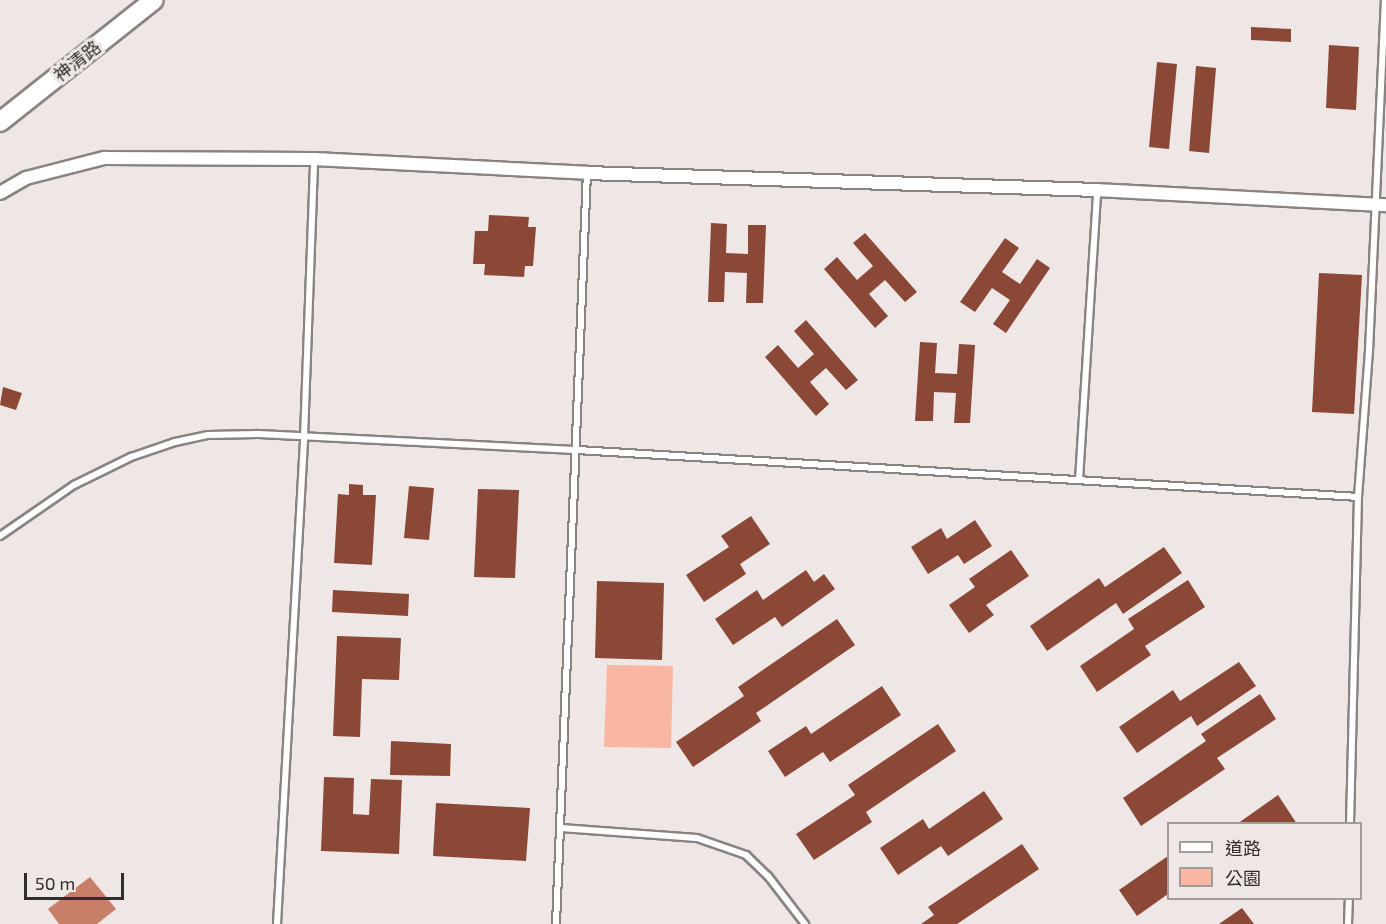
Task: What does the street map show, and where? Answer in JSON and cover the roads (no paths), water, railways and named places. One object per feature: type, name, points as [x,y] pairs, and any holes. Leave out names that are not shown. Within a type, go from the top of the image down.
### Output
[{"type":"street","name":"神清路","points":[[0,122],[154,0]]},
{"type":"street","points":[[0,193],[26,178],[104,158],[314,159],[586,173],[1097,190],[1380,205]]},
{"type":"lane","points":[[1350,822],[1358,497],[1380,205],[1385,0]]},
{"type":"lane","points":[[277,924],[304,437],[314,159]]},
{"type":"lane","points":[[556,924],[577,450],[586,173]]},
{"type":"lane","points":[[1079,480],[1097,190]]},
{"type":"lane","points":[[0,536],[74,485],[131,458],[175,442],[208,435],[256,434],[577,450],[1358,497]]},
{"type":"lane","points":[[561,828],[697,838],[747,855],[768,876],[805,924]]},
{"type":"lane","points":[[1348,900],[1348,924]]}]
